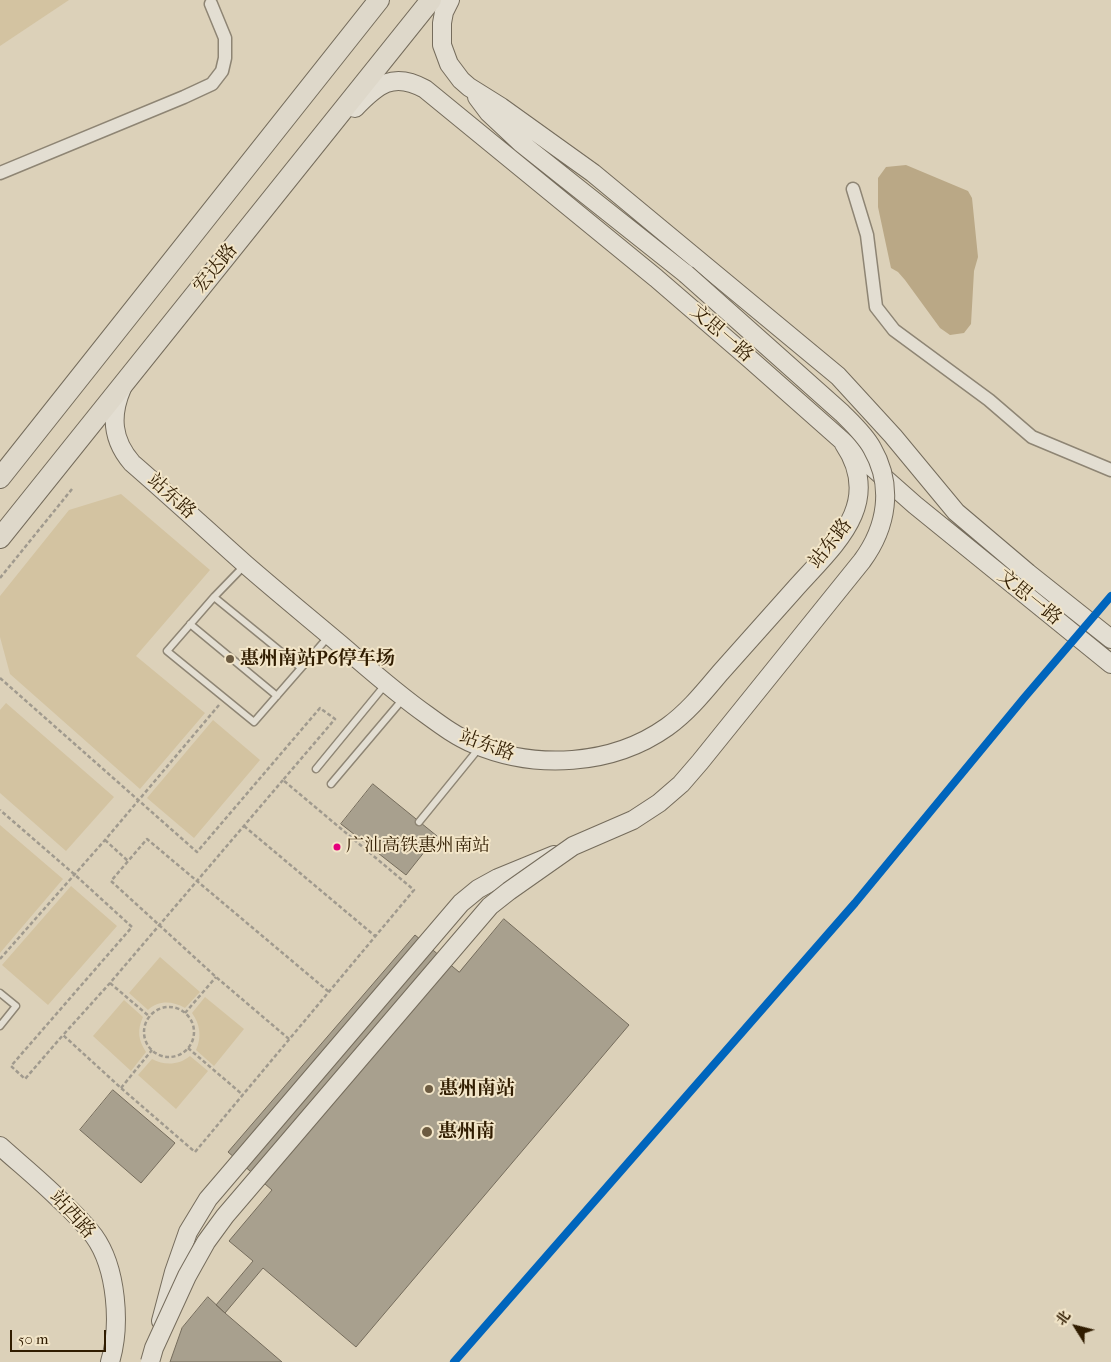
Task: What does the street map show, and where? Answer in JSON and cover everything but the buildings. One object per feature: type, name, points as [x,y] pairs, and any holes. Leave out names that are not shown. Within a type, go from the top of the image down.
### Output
[{"type":"main road","points":[[0,478],[379,0]]},
{"type":"main road","name":"宏达路","points":[[0,538],[431,0]]},
{"type":"street","name":"文思一路","points":[[450,0],[444,12],[442,44],[449,64],[457,76],[469,87],[501,107],[593,173],[838,376],[956,512],[1028,574],[1111,639]]},
{"type":"street","points":[[0,173],[212,84],[222,71],[225,58],[225,38],[211,4]]},
{"type":"street","name":"文思一路","points":[[321,138],[378,86],[403,81],[426,89],[656,278],[922,511],[1111,664]]},
{"type":"street","points":[[152,1355],[174,1272],[188,1232],[208,1199],[461,903],[478,889],[498,878],[633,820],[659,803],[681,784],[862,561],[876,538],[884,513],[885,487],[878,460],[864,436],[842,413],[686,274],[521,144],[489,113],[469,87]]},
{"type":"street","points":[[853,189],[867,235],[876,307],[894,330],[989,400],[1032,437],[1111,470]]},
{"type":"street","name":"站东路","points":[[127,379],[121,389],[114,421],[123,452],[132,463],[329,636],[403,698],[454,735],[480,747],[526,759],[582,759],[600,756],[627,747],[652,736],[668,726],[695,702],[847,527],[855,512],[859,481],[856,466],[844,444]]},
{"type":"street","points":[[152,1355],[187,1276],[206,1242],[226,1216],[490,906],[573,846]]},
{"type":"street","name":"站西路","points":[[0,1146],[78,1217],[95,1237],[109,1270],[116,1305],[114,1340],[110,1362]]},
{"type":"lane","points":[[246,564],[214,597],[167,651],[254,722],[329,636]]},
{"type":"lane","points":[[214,597],[301,668]]},
{"type":"lane","points":[[190,624],[277,696]]},
{"type":"lane","points":[[316,769],[386,684]]},
{"type":"lane","points":[[331,784],[403,698]]},
{"type":"lane","points":[[419,822],[480,747]]},
{"type":"lane","points":[[0,993],[16,1006],[0,1026]]},
{"type":"path","points":[[0,578],[72,489]]},
{"type":"path","points":[[0,678],[197,852],[320,708],[335,719],[160,926],[24,1079],[11,1066],[132,927],[0,810]]},
{"type":"path","points":[[0,959],[105,840],[225,698]]},
{"type":"path","points":[[63,1035],[196,1152],[414,890],[283,780]]},
{"type":"path","points":[[244,826],[375,936]]},
{"type":"path","points":[[289,1039],[216,977],[111,881],[128,861],[147,839],[329,992]]},
{"type":"path","points":[[105,840],[128,861]]},
{"type":"path","points":[[185,1013],[216,977]]},
{"type":"path","points":[[110,983],[150,1017]]},
{"type":"path","points":[[169,1007],[185,1013],[190,1019],[194,1036],[188,1048],[172,1057],[157,1054],[146,1042],[144,1035],[145,1027],[150,1017],[161,1009],[169,1007]]},
{"type":"path","points":[[188,1048],[243,1095]]},
{"type":"path","points":[[121,1088],[152,1050]]},
{"type":"shaded area","points":[[0,0],[69,0],[0,46]]},
{"type":"shaded area","points":[[906,165],[968,191],[972,198],[978,257],[974,271],[971,324],[964,333],[950,335],[940,328],[905,280],[898,272],[891,268],[878,207],[878,178],[886,167]]},
{"type":"shaded area","points":[[121,494],[210,570],[136,656],[205,713],[140,789],[10,674],[0,637],[0,596],[69,510]]},
{"type":"shaded area","points":[[6,703],[114,797],[66,851],[0,793],[0,710]]},
{"type":"shaded area","points":[[213,720],[260,760],[194,838],[147,798]]},
{"type":"shaded area","points":[[0,825],[63,879],[0,953]]},
{"type":"shaded area","points":[[71,886],[117,926],[48,1005],[2,965]]},
{"type":"shaded area","points":[[160,957],[200,992],[185,1008],[175,1004],[161,1003],[148,1010],[129,993]]},
{"type":"shaded area","points":[[205,997],[244,1029],[214,1066],[196,1050],[199,1031],[192,1013]]},
{"type":"shaded area","points":[[124,1000],[143,1017],[139,1035],[146,1052],[131,1071],[93,1036]]},
{"type":"shaded area","points":[[190,1056],[208,1071],[176,1109],[138,1075],[152,1059],[172,1064]]},
{"type":"transit line","points":[[454,1362],[855,903],[1111,596]]},
{"type":"place","name":"惠州南站P6停车场","points":[[230,659]]},
{"type":"place","name":"广汕高铁惠州南站","points":[[337,847]]},
{"type":"place","name":"惠州南站","points":[[429,1089]]},
{"type":"place","name":"惠州南","points":[[427,1132]]}]
